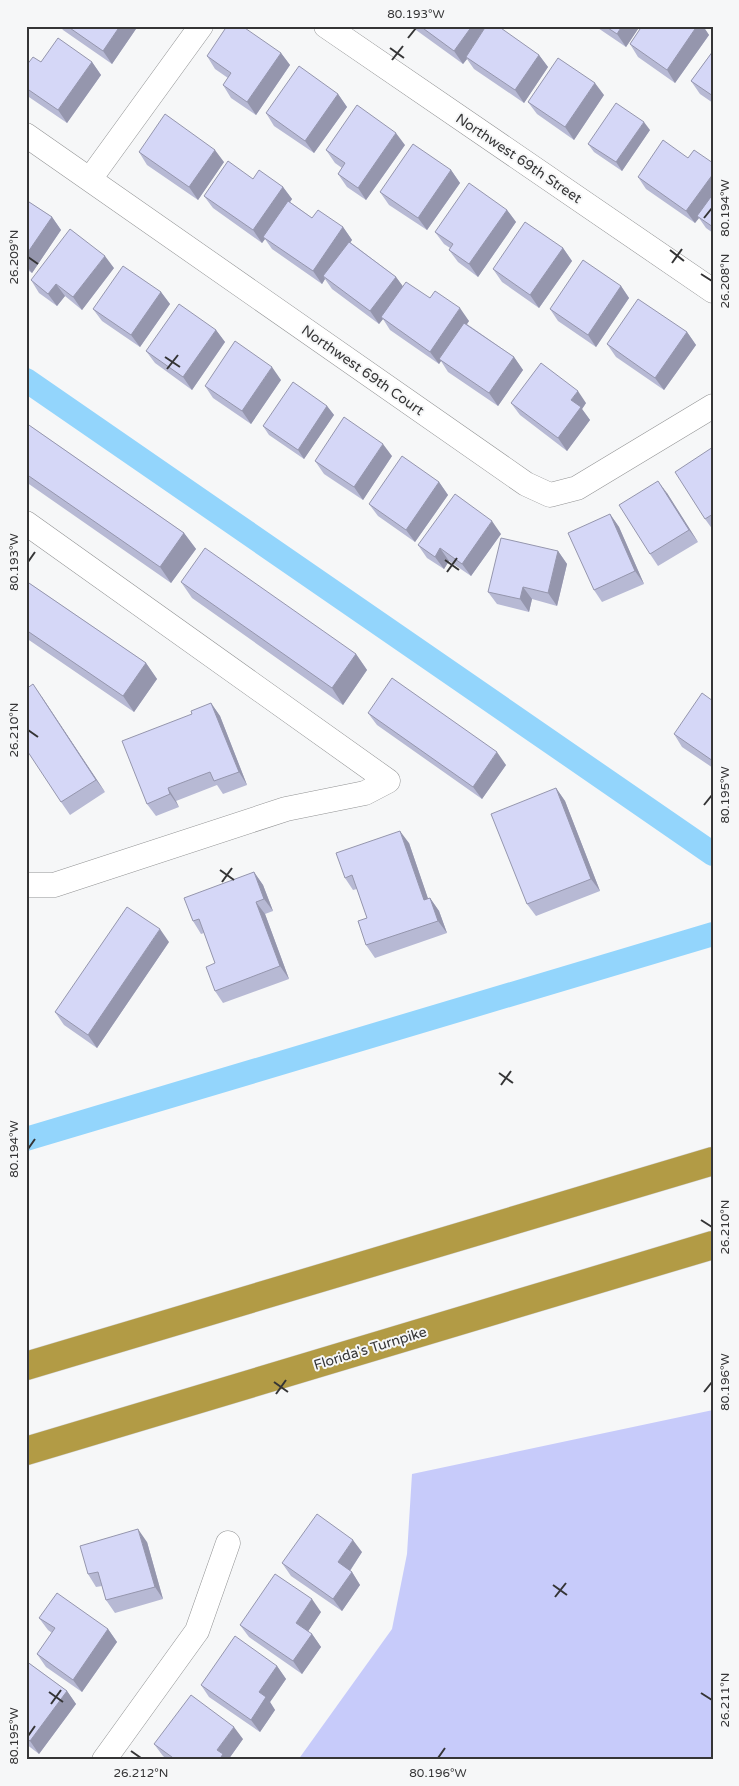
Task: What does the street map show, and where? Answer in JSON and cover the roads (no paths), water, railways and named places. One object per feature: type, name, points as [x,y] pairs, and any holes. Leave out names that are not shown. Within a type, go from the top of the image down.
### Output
[{"type":"highway","points":[[26,1366],[713,1161]]},
{"type":"highway","name":"Florida's Turnpike","points":[[26,1451],[713,1245]]},
{"type":"street","points":[[90,179],[201,26]]},
{"type":"street","name":"Northwest 69th Street","points":[[326,26],[713,291]]},
{"type":"street","name":"Northwest 69th Court","points":[[26,135],[526,484],[550,495],[577,488],[713,406]]},
{"type":"street","points":[[26,523],[388,781],[365,793],[286,809],[54,885],[26,885]]},
{"type":"street","points":[[104,1760],[197,1631],[228,1543]]},
{"type":"waterway","points":[[26,380],[713,854]]},
{"type":"waterway","points":[[26,1139],[713,934]]}]
